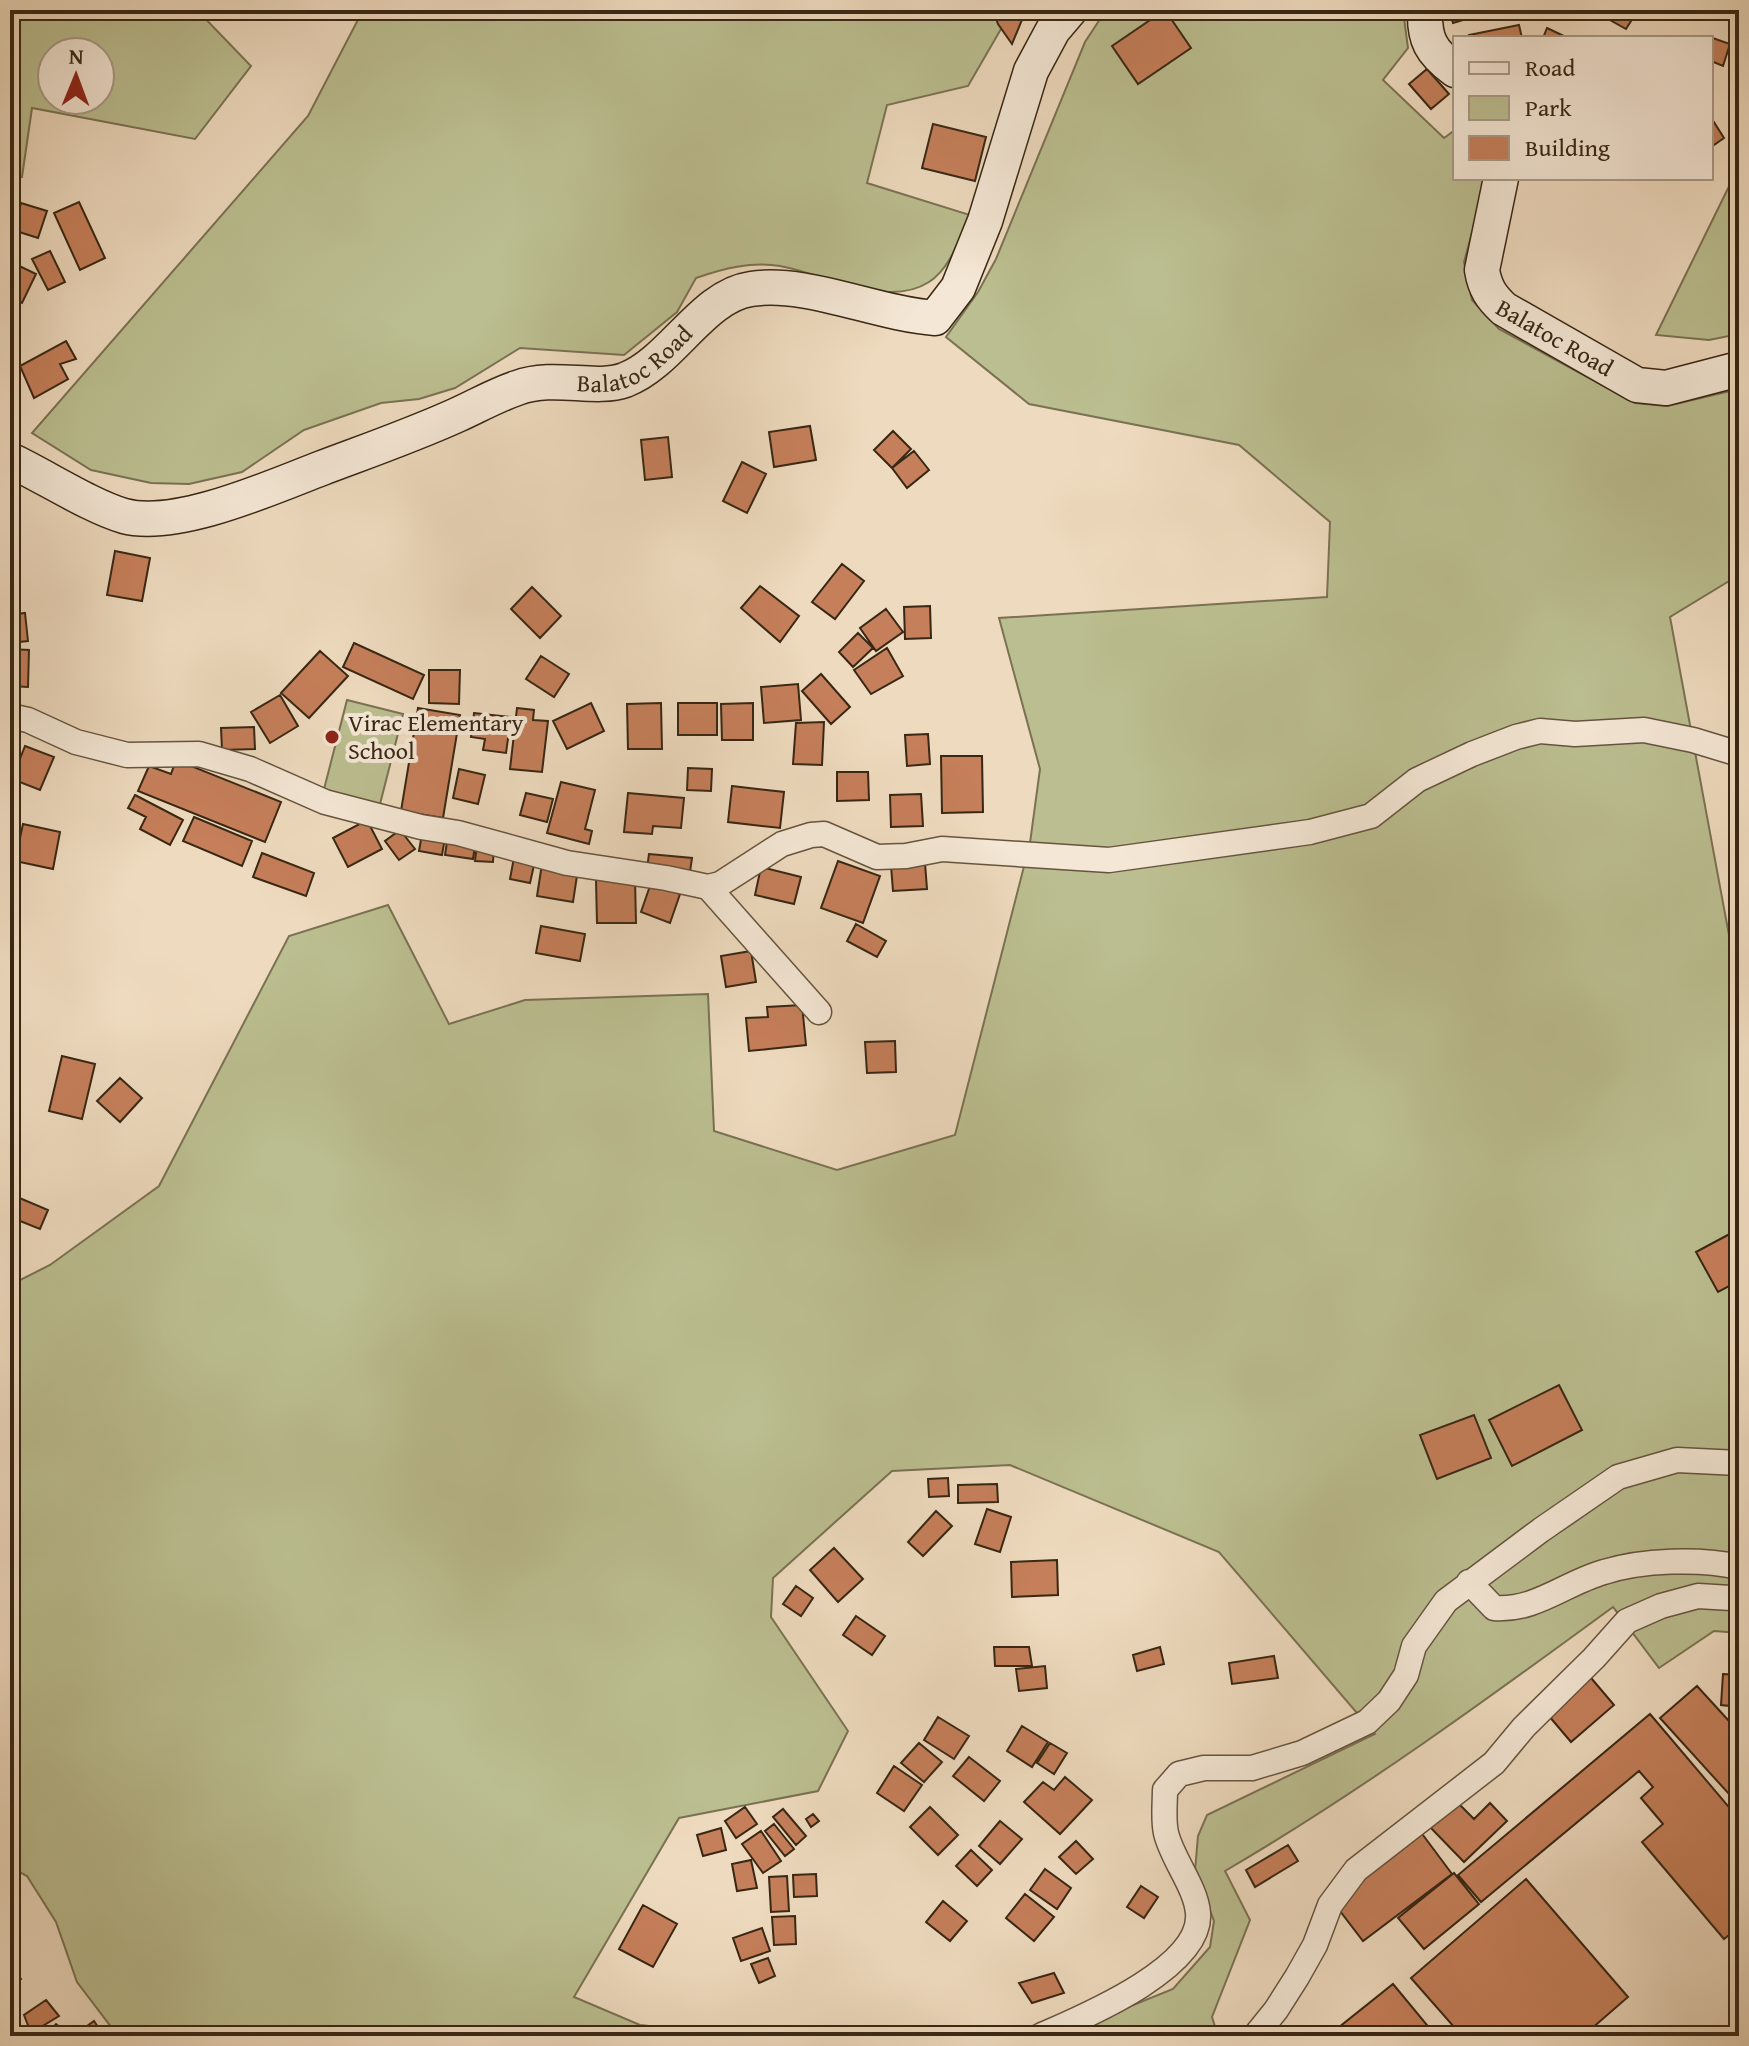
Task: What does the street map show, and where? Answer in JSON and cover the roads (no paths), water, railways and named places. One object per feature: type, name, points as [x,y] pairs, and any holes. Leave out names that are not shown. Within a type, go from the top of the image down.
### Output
[{"type":"main road","name":"Balatoc Road","points":[[10,460],[125,516],[153,518],[193,512],[241,499],[395,441],[523,386],[549,381],[623,381],[651,365],[729,295],[751,289],[787,289],[906,316],[935,318],[958,288],[985,221],[1031,71],[1053,30],[1070,10]]},
{"type":"main road","points":[[1425,10],[1426,37],[1453,69]]},
{"type":"main road","name":"Balatoc Road","points":[[1501,180],[1482,270],[1491,297],[1504,309],[1637,385],[1666,388],[1739,369]]},
{"type":"street","points":[[10,716],[28,720],[76,742],[127,755],[199,754],[250,769],[325,802],[421,827],[458,833],[567,863],[708,887],[720,884],[782,844],[811,835],[824,834],[877,857],[906,856],[942,849],[1109,860],[1310,832],[1371,816],[1417,780],[1472,754],[1540,731],[1575,734],[1644,730],[1739,754]]},
{"type":"street","points":[[708,887],[819,1012]]},
{"type":"street","points":[[1040,2036],[1125,1996],[1171,1964],[1195,1933],[1198,1912],[1166,1832],[1165,1790],[1179,1774],[1204,1768],[1252,1768],[1302,1753],[1367,1722],[1389,1701],[1406,1675],[1414,1646],[1446,1601],[1618,1477],[1677,1460],[1739,1463]]},
{"type":"street","points":[[1469,1582],[1494,1608],[1509,1609],[1524,1607],[1604,1572],[1625,1568],[1703,1562],[1739,1567]]},
{"type":"street","points":[[1255,2036],[1297,1977],[1315,1945],[1330,1905],[1356,1870],[1494,1763],[1524,1727],[1627,1621],[1661,1606],[1698,1596],[1739,1596]]},
{"type":"place","name":"Virac Elementary School","points":[[332,737]]}]
